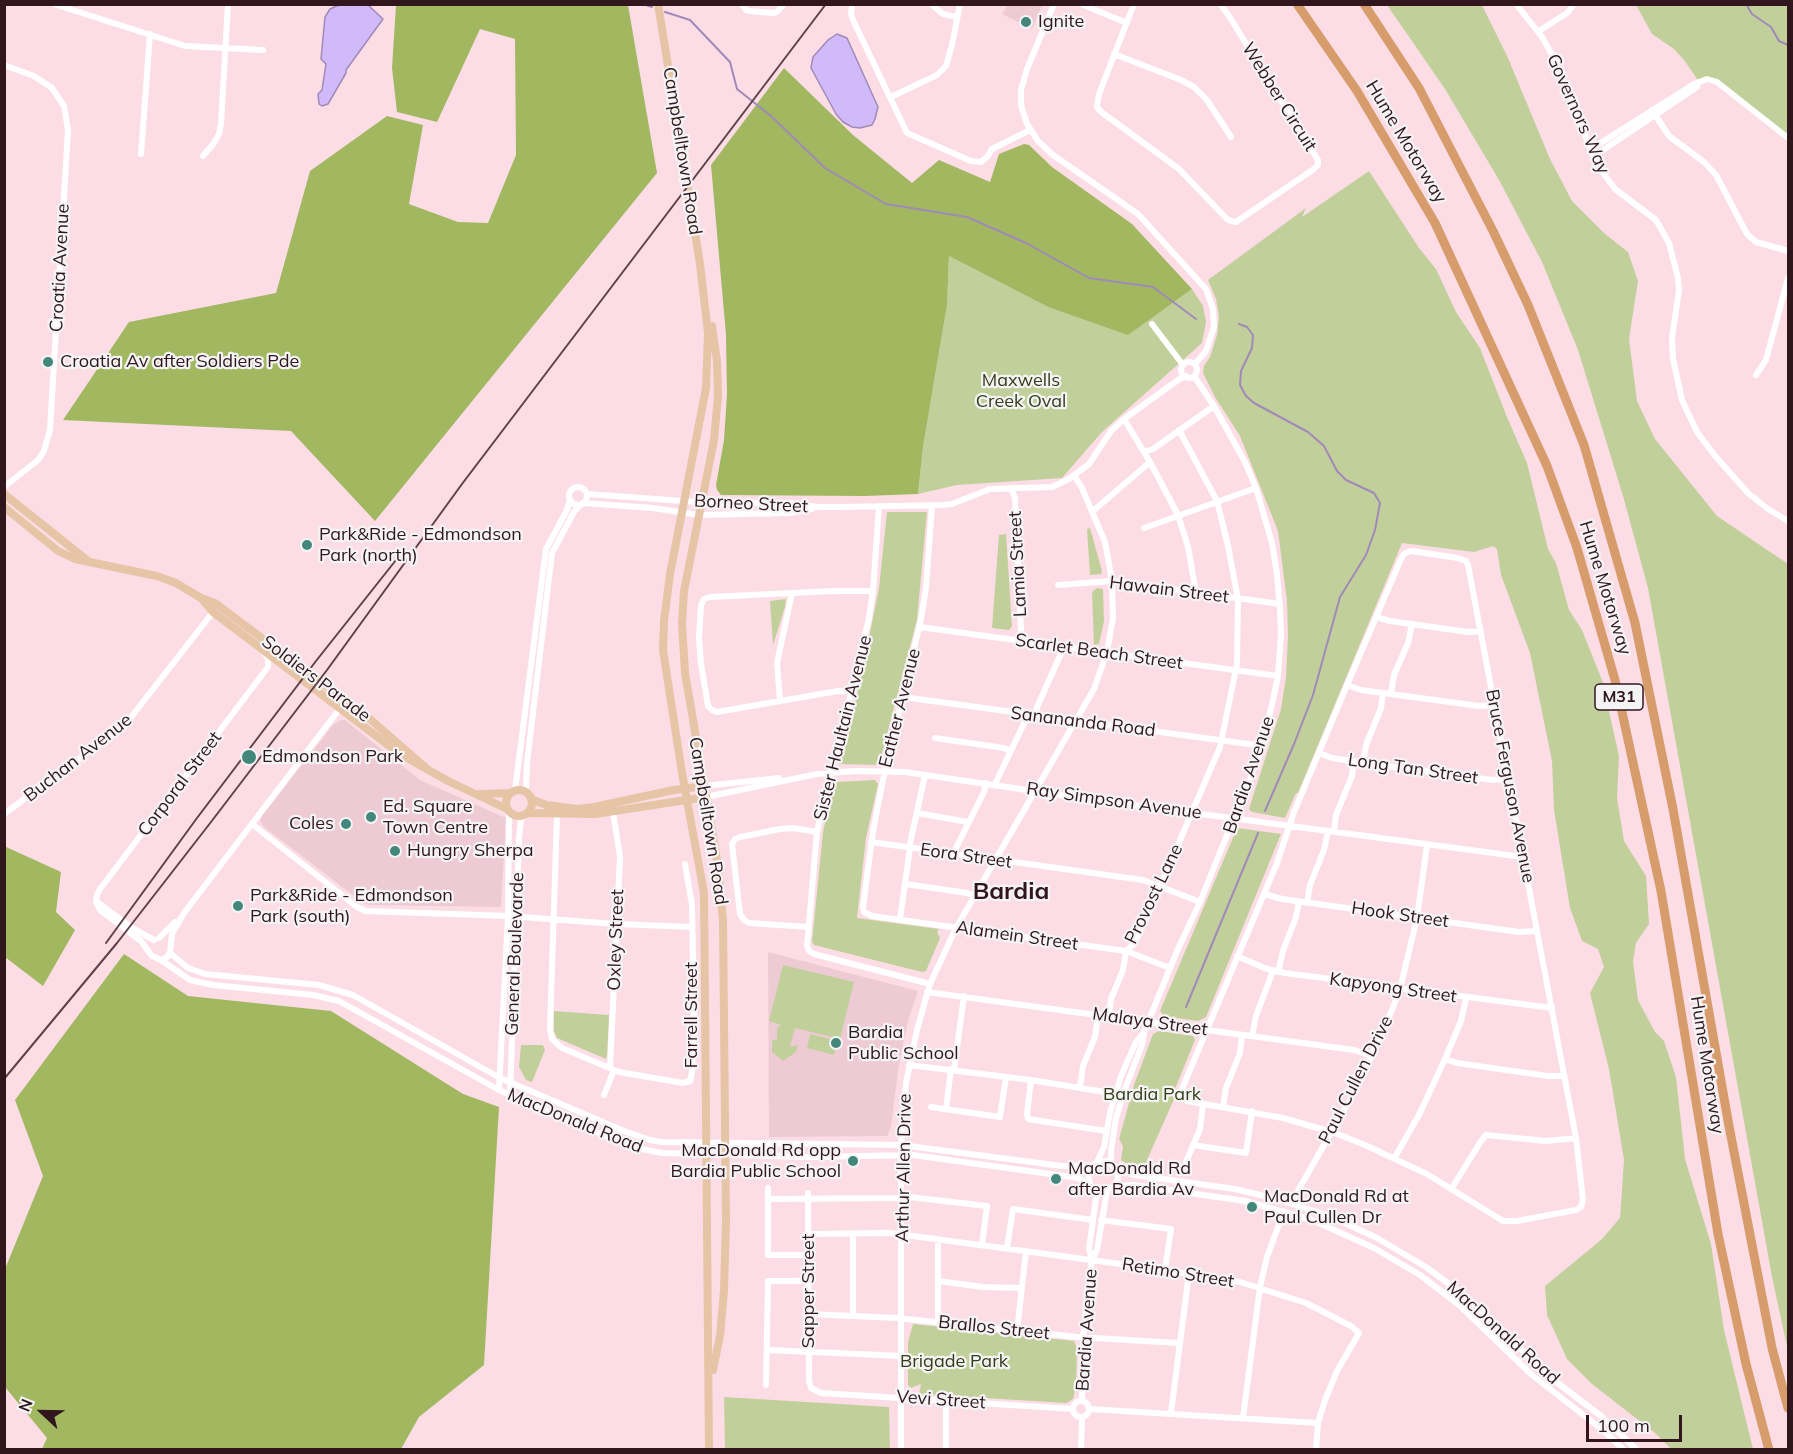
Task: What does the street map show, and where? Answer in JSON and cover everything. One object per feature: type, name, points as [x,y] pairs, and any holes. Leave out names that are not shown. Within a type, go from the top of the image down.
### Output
[{"type":"highway","name":"Hume Motorway","points":[[1297,4],[1357,91],[1435,223],[1547,466],[1577,548],[1615,680],[1661,891],[1718,1234],[1746,1364],[1769,1449]]},
{"type":"highway","name":"Hume Motorway","points":[[1364,4],[1419,88],[1494,231],[1528,305],[1588,457],[1635,623],[1673,809],[1729,1126],[1772,1348],[1788,1408]]},
{"type":"main road","name":"Campbelltown Road","points":[[658,4],[717,361],[718,396],[714,440],[684,591],[682,623],[685,673],[718,866],[723,921],[726,1222],[724,1290],[720,1336],[709,1385]]},
{"type":"main road","name":"Campbelltown Road","points":[[705,297],[708,333],[706,388],[666,600],[663,650],[704,893],[709,1449]]},
{"type":"main road","name":"Soldiers Parade","points":[[4,494],[58,550],[69,556],[168,580],[184,587],[201,598],[215,603],[290,667]]},
{"type":"main road","name":"Soldiers Parade","points":[[7,509],[43,532]]},
{"type":"main road","name":"Soldiers Parade","points":[[201,598],[213,612],[328,694],[400,754],[448,782],[479,794],[508,810]]},
{"type":"main road","points":[[704,786],[584,808],[557,807],[539,803],[529,795],[512,791],[506,800],[508,810],[517,816],[613,812],[706,797]]},
{"type":"main road","name":"Soldiers Parade","points":[[479,794],[512,791]]},
{"type":"main road","points":[[526,814],[531,806],[529,795]]},
{"type":"main road","points":[[584,808],[591,810],[609,807],[613,812]]},
{"type":"street","points":[[54,4],[185,46],[263,50]]},
{"type":"street","points":[[202,156],[219,134],[228,4]]},
{"type":"street","points":[[742,4],[746,10],[750,11],[777,12],[784,4]]},
{"type":"street","points":[[852,4],[853,20],[907,133],[971,161],[981,162],[992,149],[1030,130]]},
{"type":"street","points":[[931,4],[943,14],[957,17]]},
{"type":"street","points":[[891,97],[937,75],[945,66],[952,45],[960,4]]},
{"type":"street","points":[[1054,4],[1026,69],[1022,90],[1024,117],[1030,130],[1045,148],[1138,214],[1206,289],[1213,309],[1214,327],[1206,351],[1195,364]]},
{"type":"street","points":[[1081,4],[1126,23]]},
{"type":"street","name":"Webber Circuit","points":[[1134,4],[1097,101],[1100,111],[1179,169],[1228,220],[1236,222],[1314,169],[1318,165],[1318,160],[1220,4]]},
{"type":"street","name":"Governors Way","points":[[1516,4],[1539,31],[1554,58],[1602,171],[1615,189],[1656,220],[1669,243],[1678,278],[1672,338],[1673,359],[1682,400],[1697,432],[1748,493],[1788,521]]},
{"type":"street","points":[[1539,31],[1567,13],[1574,4]]},
{"type":"street","points":[[141,154],[150,34]]},
{"type":"street","points":[[1114,54],[1194,87],[1207,100],[1231,137]]},
{"type":"street","name":"Croatia Avenue","points":[[4,65],[34,76],[52,88],[64,106],[68,130],[50,430],[44,451],[38,460],[4,487]]},
{"type":"street","points":[[1591,149],[1697,87],[1698,83],[1712,80],[1788,138]]},
{"type":"street","points":[[1594,156],[1654,112]]},
{"type":"street","points":[[1654,112],[1669,135],[1704,162],[1716,175],[1747,234],[1761,244],[1788,251]]},
{"type":"street","points":[[1756,375],[1766,360],[1788,278]]},
{"type":"street","points":[[1152,324],[1183,365],[1182,372],[1186,376],[1194,376],[1197,369],[1195,364]]},
{"type":"street","points":[[1183,365],[1188,362],[1195,364]]},
{"type":"street","name":"Borneo Street","points":[[587,494],[743,504],[789,503],[819,507],[932,506],[952,504],[990,489],[1052,487],[1089,464],[1111,431],[1124,419],[1186,376]]},
{"type":"street","name":"Bardia Avenue","points":[[1095,1163],[1104,1147],[1115,1092],[1136,1042],[1144,1032],[1200,902],[1263,746],[1278,676],[1281,634],[1280,604],[1272,543],[1256,488],[1245,462],[1214,406],[1194,376]]},
{"type":"street","points":[[1144,452],[1153,449],[1214,406]]},
{"type":"street","points":[[1124,419],[1178,515],[1188,547],[1196,593]]},
{"type":"street","name":"Provost Lane","points":[[1109,1017],[1111,999],[1123,970],[1126,951],[1134,944],[1161,885],[1221,741],[1236,671],[1238,599],[1217,501],[1179,430]]},
{"type":"street","points":[[1093,511],[1150,462]]},
{"type":"street","name":"Arthur Allen Drive","points":[[901,1449],[901,1145],[909,1065],[927,992],[956,928],[1094,689],[1107,652],[1113,618],[1112,581],[1105,542],[1093,511],[1074,475]]},
{"type":"street","points":[[512,791],[546,549],[570,500],[570,491],[574,487],[584,489],[587,494],[582,504],[574,512],[552,553],[527,763],[529,795]]},
{"type":"street","name":"Lamia Street","points":[[1011,488],[1015,498],[1021,630],[1019,641]]},
{"type":"street","points":[[1144,528],[1256,488]]},
{"type":"street","points":[[570,500],[574,504],[582,504]]},
{"type":"street","name":"Borneo Street","points":[[582,504],[653,508],[699,515],[789,513],[819,507]]},
{"type":"street","name":"Sister Haultain Avenue","points":[[879,506],[873,591],[864,641],[817,832],[807,949],[814,954],[930,984]]},
{"type":"street","name":"Eather Avenue","points":[[863,909],[871,842],[885,771],[920,627],[926,588],[932,506]]},
{"type":"street","name":"Bruce Ferguson Avenue","points":[[1408,552],[1466,561],[1576,1138],[1583,1200],[1579,1209],[1517,1221],[1503,1221],[1452,1188],[1395,1157],[1331,1132],[1252,1111],[1184,1099],[1182,1093],[1207,1030],[1376,617],[1402,556],[1408,552]]},
{"type":"street","name":"Hawain Street","points":[[1058,585],[1112,581],[1280,604]]},
{"type":"street","points":[[852,692],[838,691],[717,712],[709,708],[701,664],[700,610],[703,601],[707,598],[873,591]]},
{"type":"street","points":[[780,701],[777,663],[792,593]]},
{"type":"street","name":"Buchan Avenue","points":[[4,814],[125,725],[213,612]]},
{"type":"street","points":[[1376,617],[1468,632],[1481,631]]},
{"type":"street","points":[[532,659],[539,623],[544,622]]},
{"type":"street","points":[[1391,694],[1394,675],[1408,643],[1412,624]]},
{"type":"street","name":"Scarlet Beach Street","points":[[920,627],[1278,676]]},
{"type":"street","points":[[995,784],[1010,751],[1037,707],[1064,647]]},
{"type":"street","points":[[262,649],[268,659],[268,667],[276,665],[290,667]]},
{"type":"street","name":"Corporal Street","points":[[143,938],[96,902],[97,895],[268,667]]},
{"type":"street","points":[[1347,685],[1361,690],[1479,706],[1495,705]]},
{"type":"street","points":[[1363,763],[1366,745],[1381,708],[1383,693]]},
{"type":"street","name":"Sanananda Road","points":[[903,697],[1263,746]]},
{"type":"street","points":[[143,938],[154,958],[161,960],[167,957],[173,932],[184,913],[342,705]]},
{"type":"street","points":[[934,738],[1004,748],[1010,751]]},
{"type":"street","name":"Long Tan Street","points":[[1319,753],[1332,758],[1363,763],[1493,780],[1508,779]]},
{"type":"street","points":[[1252,1036],[1256,1016],[1352,776],[1354,761]]},
{"type":"street","name":"Ray Simpson Avenue","points":[[706,797],[830,772],[885,771],[995,784],[1523,857]]},
{"type":"street","points":[[900,919],[909,848],[925,775]]},
{"type":"street","points":[[704,786],[797,777]]},
{"type":"street","points":[[953,854],[984,792],[986,783]]},
{"type":"street","points":[[499,1090],[508,916],[508,810]]},
{"type":"street","name":"Oxley Street","points":[[604,1095],[612,1069],[620,857],[613,812]]},
{"type":"street","points":[[916,813],[968,822]]},
{"type":"street","name":"General Boulevarde","points":[[510,1095],[519,838],[521,820],[526,814]]},
{"type":"street","name":"Farrell Street","points":[[557,814],[550,1029],[552,1039],[562,1048],[612,1069],[678,1083],[690,1081],[694,1023],[692,904],[685,864]]},
{"type":"street","points":[[252,824],[362,910],[369,912],[508,916],[692,927]]},
{"type":"street","points":[[808,927],[750,923],[744,920],[741,914],[732,844],[740,837],[780,829],[793,828],[817,832]]},
{"type":"street","name":"Eora Street","points":[[871,842],[1143,880],[1161,885],[1200,902]]},
{"type":"street","name":"Paul Cullen Drive","points":[[1291,1203],[1372,1056],[1400,989],[1418,918],[1427,845]]},
{"type":"street","points":[[906,884],[975,896]]},
{"type":"street","name":"Hook Street","points":[[1264,894],[1303,902],[1519,932],[1537,931]]},
{"type":"street","name":"Alamein Street","points":[[863,909],[872,916],[1126,951],[1170,969]]},
{"type":"street","points":[[149,950],[156,939],[184,913]]},
{"type":"street","points":[[506,967],[510,952],[511,926],[516,917]]},
{"type":"street","points":[[143,938],[167,940],[170,945]]},
{"type":"street","name":"MacDonald Road","points":[[170,952],[188,968],[206,974],[319,985],[353,995],[510,1083],[639,1137],[662,1142],[901,1145],[1062,1166],[1095,1163]]},
{"type":"street","name":"Kapyong Street","points":[[1237,956],[1275,971],[1552,1008]]},
{"type":"street","name":"MacDonald Road","points":[[161,960],[183,976],[198,982],[332,998],[349,1005],[499,1090],[637,1148],[662,1153],[816,1157],[901,1155],[1072,1177],[1090,1184]]},
{"type":"street","name":"Malaya Street","points":[[927,992],[1354,1050],[1372,1056]]},
{"type":"street","points":[[349,1005],[353,995]]},
{"type":"street","points":[[946,1109],[964,996]]},
{"type":"street","points":[[1395,1157],[1419,1115],[1445,1059],[1461,1021],[1466,998]]},
{"type":"street","points":[[1080,1087],[1083,1066],[1095,1037],[1098,1015]]},
{"type":"street","name":"Bardia Avenue","points":[[1111,1163],[1112,1140],[1123,1095],[1143,1045],[1144,1032]]},
{"type":"street","points":[[1223,1107],[1226,1088],[1240,1053],[1242,1035]]},
{"type":"street","points":[[1445,1059],[1457,1063],[1548,1076],[1564,1076]]},
{"type":"street","points":[[909,1065],[1031,1080],[1123,1095]]},
{"type":"street","points":[[931,1107],[1000,1117],[1006,1077]]},
{"type":"street","points":[[1031,1080],[1028,1119],[1106,1131]]},
{"type":"street","points":[[1186,1162],[1200,1129],[1203,1104]]},
{"type":"street","points":[[1193,1145],[1246,1153],[1252,1111]]},
{"type":"street","points":[[1452,1188],[1486,1135],[1546,1141],[1576,1138]]},
{"type":"street","points":[[1102,1161],[1111,1163],[1117,1170],[1118,1178],[1115,1186],[1107,1191],[1097,1190],[1090,1184],[1088,1174],[1095,1163],[1102,1161]]},
{"type":"street","name":"MacDonald Road","points":[[1117,1170],[1135,1175],[1235,1189],[1291,1203],[1356,1228],[1426,1267],[1479,1308],[1534,1363],[1601,1416],[1637,1449]]},
{"type":"street","name":"MacDonald Road","points":[[1115,1186],[1134,1185],[1245,1201],[1284,1211],[1344,1233],[1374,1248],[1420,1275],[1475,1319],[1532,1375],[1624,1449]]},
{"type":"street","points":[[768,1188],[768,1255],[809,1255]]},
{"type":"street","name":"Bardia Avenue","points":[[1092,1260],[1089,1249],[1097,1190]]},
{"type":"street","name":"Bardia Avenue","points":[[1082,1401],[1083,1337],[1092,1260],[1097,1250],[1107,1191]]},
{"type":"street","points":[[768,1199],[808,1196],[902,1197],[987,1206],[982,1245]]},
{"type":"street","name":"Sapper Street","points":[[808,1196],[809,1381],[811,1388]]},
{"type":"street","points":[[1007,1248],[1013,1209],[1093,1220]]},
{"type":"street","points":[[1243,1418],[1260,1287],[1267,1257],[1284,1211]]},
{"type":"street","points":[[1101,1220],[1171,1229],[1165,1270]]},
{"type":"street","name":"Retimo Street","points":[[809,1234],[902,1234],[1189,1273],[1260,1287],[1325,1312],[1359,1333],[1331,1384],[1318,1423]]},
{"type":"street","points":[[853,1234],[853,1316]]},
{"type":"street","points":[[938,1239],[938,1322]]},
{"type":"street","points":[[1017,1331],[1026,1251]]},
{"type":"street","points":[[1171,1413],[1189,1273]]},
{"type":"street","points":[[766,1385],[768,1281],[809,1281]]},
{"type":"street","points":[[938,1281],[983,1287],[1022,1288]]},
{"type":"street","name":"Brallos Street","points":[[809,1314],[902,1319],[1083,1337],[1179,1343]]},
{"type":"street","points":[[768,1350],[902,1356]]},
{"type":"street","name":"Vevi Street","points":[[811,1388],[821,1394],[1073,1409]]},
{"type":"street","points":[[945,1449],[946,1400]]},
{"type":"street","points":[[1082,1401],[1086,1402],[1089,1409],[1082,1417],[1074,1414],[1073,1409],[1076,1402],[1082,1401]]},
{"type":"street","points":[[1089,1409],[1318,1423],[1316,1449]]},
{"type":"street","name":"Bardia Avenue","points":[[1081,1449],[1082,1417]]},
{"type":"shaded area","points":[[339,5],[368,5],[383,19],[346,70],[328,104],[322,106],[319,104],[318,94],[322,90],[326,64],[321,59],[325,17],[330,9]]},
{"type":"shaded area","name":"Ignite","points":[[1008,5],[1042,5],[1032,29],[1002,14]]},
{"type":"shaded area","points":[[837,34],[847,38],[878,107],[872,125],[860,128],[843,122],[836,114],[811,68],[813,57],[828,40]]},
{"type":"shaded area","name":"Ed. Square Town Centre","points":[[345,720],[420,780],[506,818],[501,907],[369,905],[363,903],[264,827],[260,821],[262,816],[333,725]]},
{"type":"shaded area","name":"Bardia Public School","points":[[768,952],[918,991],[908,1021],[899,1064],[891,1127],[887,1136],[769,1137]]},
{"type":"green space","points":[[396,5],[628,5],[657,173],[375,521],[291,431],[63,420],[129,322],[276,293],[310,171],[387,116],[423,125],[409,204],[458,222],[488,223],[516,155],[515,39],[480,29],[437,122],[397,112],[392,68]]},
{"type":"green space","points":[[1387,5],[1482,5],[1508,58],[1550,159],[1572,201],[1604,233],[1628,252],[1638,281],[1629,339],[1637,401],[1655,439],[1717,516],[1788,564],[1788,1351],[1772,1277],[1648,588],[1623,496],[1578,350],[1542,262],[1499,180],[1445,89]]},
{"type":"green space","points":[[1636,5],[1788,5],[1788,139],[1713,79],[1700,83],[1674,49],[1652,34]]},
{"type":"green space","points":[[784,68],[853,135],[912,183],[939,160],[990,182],[999,154],[1024,144],[1029,145],[1052,167],[1132,224],[1192,289],[1128,335],[1048,307],[949,256],[947,305],[923,447],[918,494],[721,495],[716,485],[724,440],[727,394],[726,335],[711,165]]},
{"type":"green space","points":[[1369,171],[1419,248],[1436,269],[1456,312],[1480,348],[1527,463],[1548,549],[1556,563],[1569,610],[1582,630],[1602,680],[1619,756],[1617,798],[1624,841],[1646,876],[1649,924],[1636,943],[1633,961],[1638,1000],[1655,1032],[1664,1041],[1676,1077],[1685,1159],[1711,1244],[1724,1330],[1753,1449],[1671,1449],[1655,1433],[1592,1384],[1567,1359],[1547,1315],[1545,1286],[1601,1240],[1620,1218],[1624,1160],[1609,1069],[1590,993],[1604,967],[1598,949],[1582,941],[1570,908],[1554,810],[1552,761],[1530,653],[1501,575],[1497,549],[1493,546],[1474,552],[1402,543],[1298,793],[1285,818],[1252,812],[1249,809],[1281,709],[1286,677],[1287,601],[1278,531],[1240,436],[1215,397],[1203,373],[1217,335],[1219,317],[1216,299],[1208,280],[1306,208],[1302,217]]},
{"type":"green space","name":"Maxwells Creek Oval","points":[[949,256],[1048,307],[1128,334],[1192,289],[1203,306],[1206,322],[1202,343],[1102,432],[1062,478],[957,485],[918,494],[923,447],[947,305]]},
{"type":"green space","points":[[887,512],[927,512],[917,620],[879,765],[840,764],[859,687],[879,588]]},
{"type":"green space","points":[[1090,528],[1101,574],[1090,575],[1087,529]]},
{"type":"green space","points":[[1006,534],[1012,626],[1009,630],[992,628],[999,535]]},
{"type":"green space","points":[[1097,588],[1103,589],[1104,621],[1099,644],[1094,645],[1092,592]]},
{"type":"green space","points":[[786,599],[785,607],[773,645],[770,601]]},
{"type":"green space","points":[[875,780],[878,784],[866,838],[857,918],[939,929],[937,932],[940,938],[926,971],[922,972],[814,945],[812,942],[823,832],[833,785],[837,782]]},
{"type":"green space","points":[[1237,828],[1281,834],[1206,1017],[1198,1021],[1164,1016],[1160,1011]]},
{"type":"green space","points":[[4,846],[61,872],[56,912],[75,930],[43,986],[5,957]]},
{"type":"green space","points":[[124,954],[188,996],[331,1011],[463,1094],[499,1107],[484,1365],[419,1417],[401,1449],[42,1449],[47,1438],[5,1387],[5,1269],[43,1176],[15,1100]]},
{"type":"green space","points":[[783,965],[854,982],[840,1039],[795,1028],[790,1047],[798,1045],[796,1052],[783,1061],[772,1052],[772,1041],[777,1039],[777,1028],[781,1025],[769,1021]]},
{"type":"green space","points":[[554,1011],[609,1015],[606,1059],[557,1038],[554,1031]]},
{"type":"green space","name":"Bardia Park","points":[[1159,1031],[1193,1036],[1195,1040],[1175,1089],[1175,1097],[1143,1169],[1121,1160],[1123,1146],[1119,1139],[1134,1085],[1153,1034]]},
{"type":"green space","points":[[810,1034],[838,1041],[834,1055],[807,1048]]},
{"type":"green space","points":[[521,1045],[543,1045],[545,1050],[532,1082],[526,1080],[519,1067]]},
{"type":"green space","name":"Brigade Park","points":[[913,1324],[1074,1341],[1077,1349],[1076,1385],[1073,1399],[1066,1403],[919,1394],[921,1384],[911,1388],[908,1385],[908,1342]]},
{"type":"green space","points":[[724,1397],[889,1407],[890,1449],[725,1449]]},
{"type":"waterway","points":[[643,4],[652,7]]},
{"type":"waterway","points":[[1746,4],[1752,14],[1771,27],[1779,41],[1788,45]]},
{"type":"waterway","points":[[665,12],[690,20],[730,62],[737,89],[771,116],[825,168],[886,204],[967,217],[1026,243],[1089,278],[1153,287],[1196,319]]},
{"type":"waterway","points":[[1239,324],[1247,327],[1253,335],[1252,348],[1241,371],[1240,385],[1246,396],[1254,403],[1308,432],[1324,446],[1337,471],[1346,480],[1374,493],[1380,503],[1375,530],[1366,555],[1340,597],[1313,695],[1265,811]]},
{"type":"waterway","points":[[1186,1007],[1258,833]]},
{"type":"railway","points":[[4,1079],[117,943],[211,822],[327,670],[462,484],[826,4]]},
{"type":"railway","points":[[106,943],[197,818],[396,560]]},
{"type":"place","name":"Ignite","points":[[1026,22]]},
{"type":"place","name":"Croatia Av after Soldiers Pde","points":[[48,362]]},
{"type":"place","name":"Park&Ride - Edmondson Park (north)","points":[[307,545]]},
{"type":"place","name":"Edmondson Park","points":[[249,757]]},
{"type":"place","name":"Ed. Square Town Centre","points":[[371,817]]},
{"type":"place","name":"Coles","points":[[346,824]]},
{"type":"place","name":"Hungry Sherpa","points":[[395,851]]},
{"type":"place","name":"Park&Ride - Edmondson Park (south)","points":[[238,906]]},
{"type":"place","name":"Bardia Public School","points":[[836,1043]]},
{"type":"place","name":"MacDonald Rd opp Bardia Public School","points":[[853,1161]]},
{"type":"place","name":"MacDonald Rd after Bardia Av","points":[[1056,1179]]},
{"type":"place","name":"MacDonald Rd at Paul Cullen Dr","points":[[1252,1207]]},
{"type":"district","name":"Bardia","points":[[1011,892]]}]
